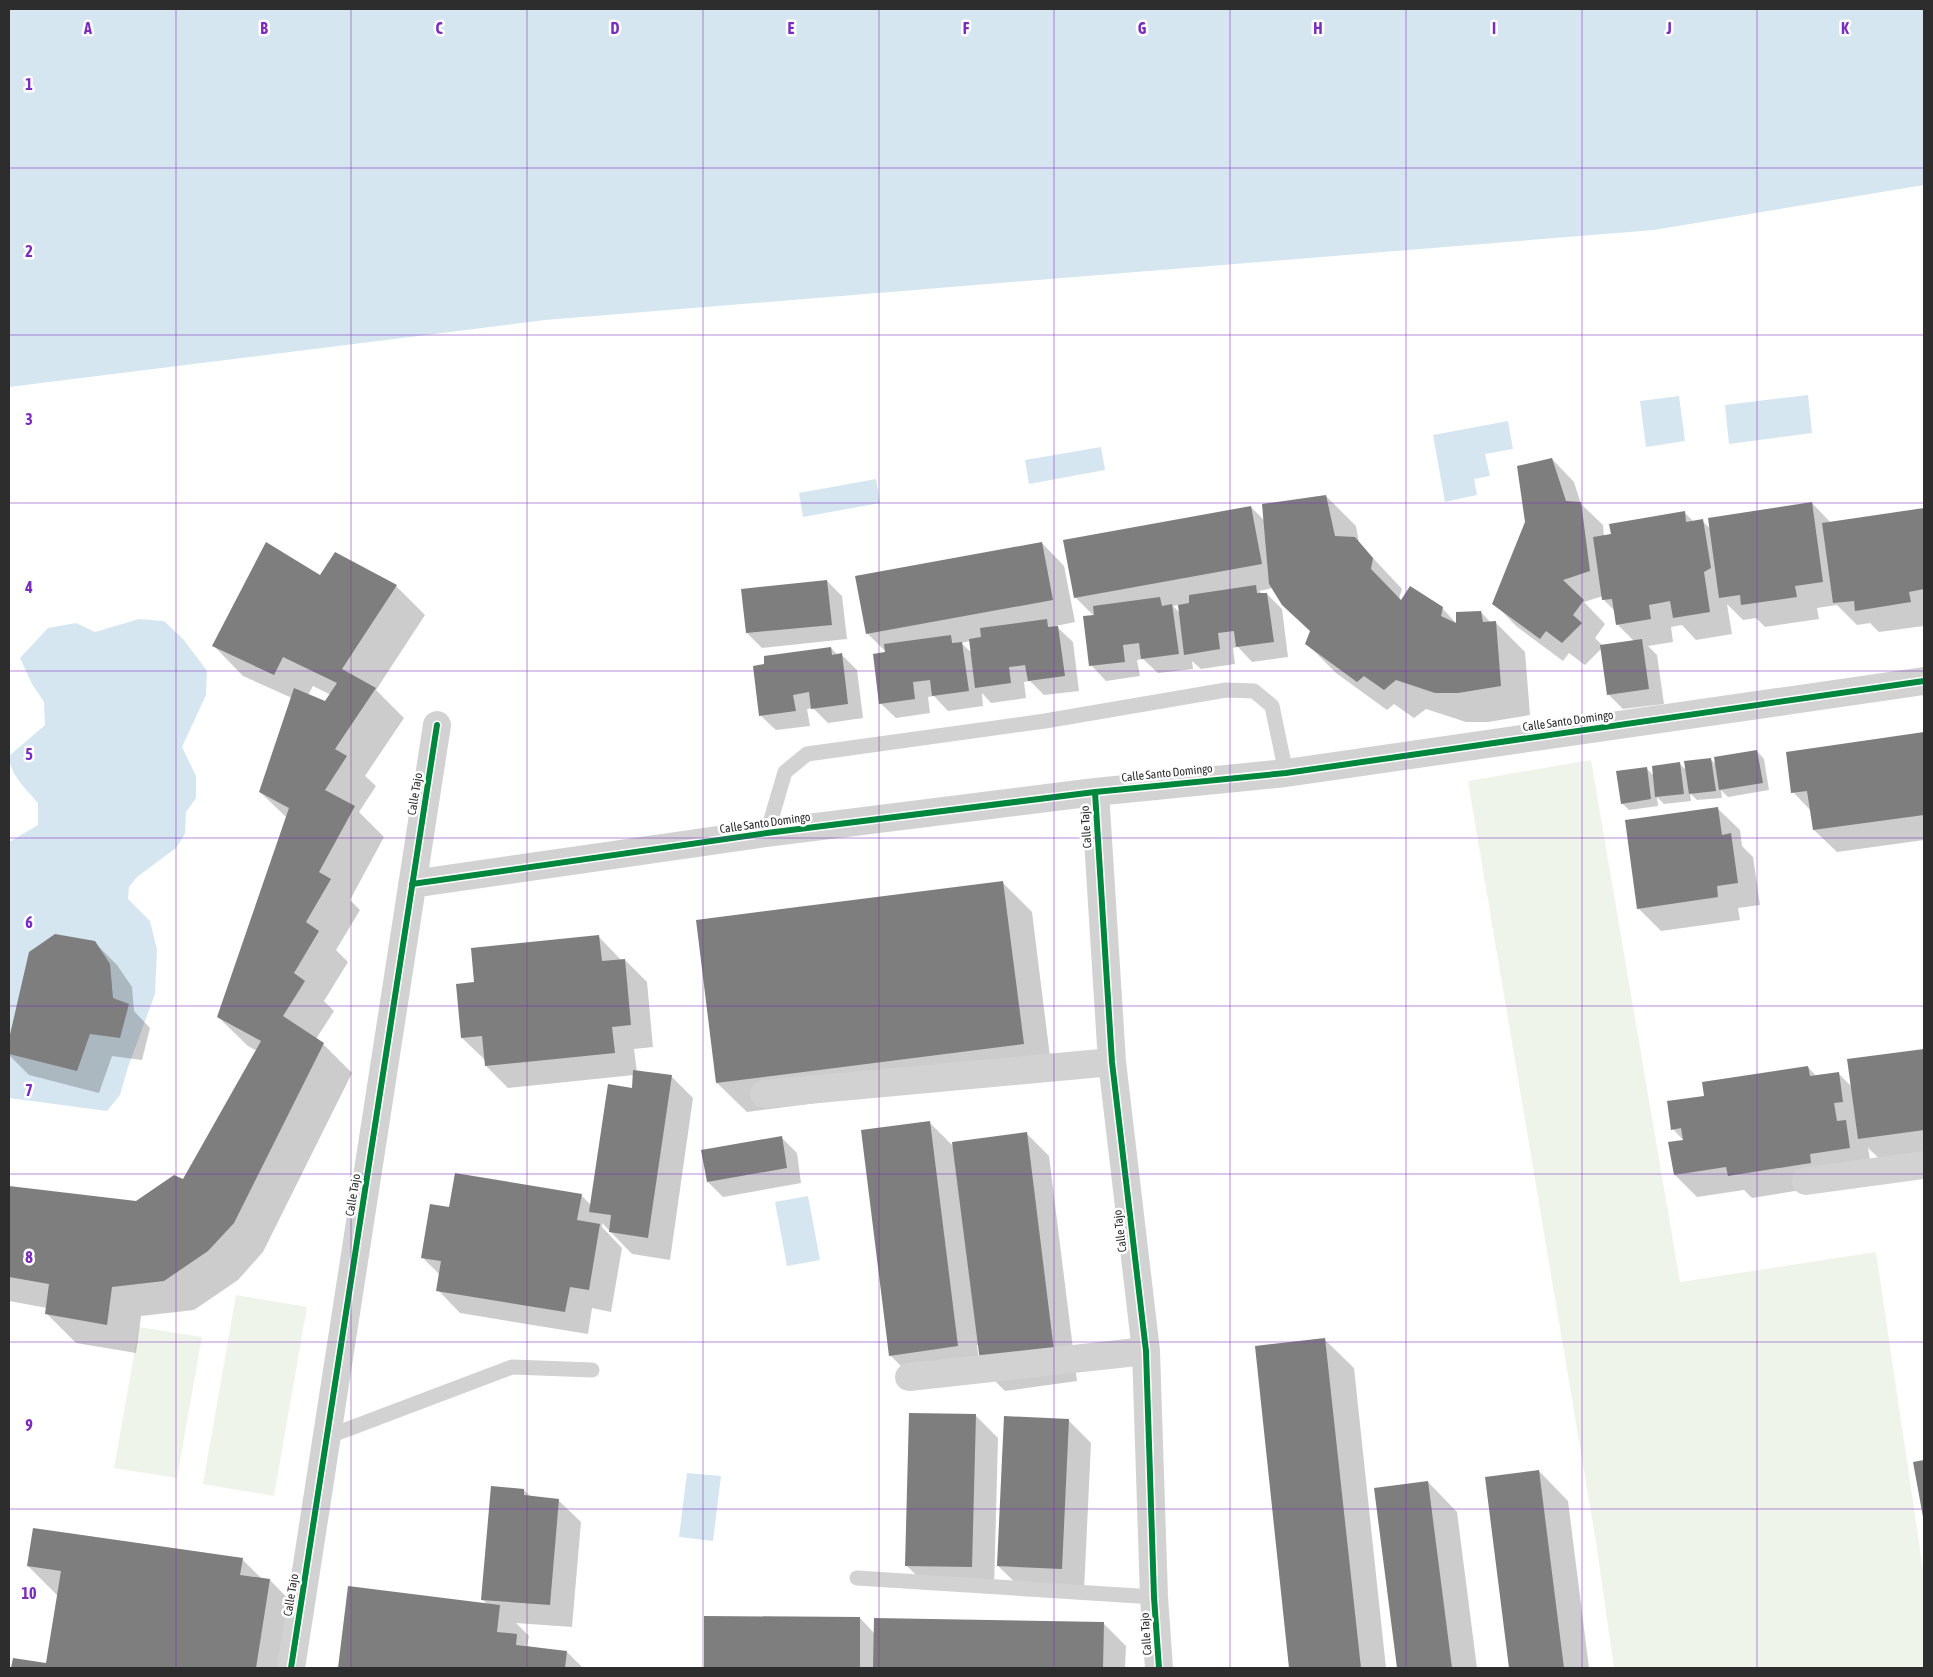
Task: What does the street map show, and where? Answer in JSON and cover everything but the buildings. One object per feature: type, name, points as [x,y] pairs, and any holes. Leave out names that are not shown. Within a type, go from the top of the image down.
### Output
[{"type":"street","name":"Calle Santo Domingo","points":[[412,884],[767,833],[1095,792],[1286,773],[1924,680]]},
{"type":"street","name":"Calle Tajo","points":[[291,1668],[437,724]]},
{"type":"street","name":"Calle Tajo","points":[[1095,792],[1112,1062],[1146,1351],[1154,1597],[1159,1668]]},
{"type":"street","points":[[764,1094],[1112,1062]]},
{"type":"street","points":[[1806,1181],[1924,1165]]},
{"type":"street","points":[[909,1378],[1146,1351]]},
{"type":"lane","points":[[767,833],[785,772],[807,754],[1045,721],[1226,690],[1254,691],[1272,706],[1286,773]]},
{"type":"lane","points":[[326,1437],[512,1367],[592,1370]]},
{"type":"lane","points":[[857,1578],[1154,1597]]},
{"type":"shaded area","points":[[9,9],[1924,9],[1924,185],[1654,230],[545,320],[9,387]]},
{"type":"shaded area","points":[[1808,395],[1812,433],[1729,444],[1725,405]]},
{"type":"shaded area","points":[[1679,396],[1685,441],[1646,447],[1640,401]]},
{"type":"shaded area","points":[[1508,421],[1513,449],[1485,454],[1490,476],[1474,479],[1477,495],[1445,502],[1433,435]]},
{"type":"shaded area","points":[[1101,447],[1105,470],[1029,484],[1025,460]]},
{"type":"shaded area","points":[[876,479],[880,503],[803,517],[799,493]]},
{"type":"shaded area","points":[[139,619],[164,621],[184,640],[207,671],[206,695],[182,747],[196,776],[196,798],[186,812],[185,834],[176,848],[137,877],[129,887],[128,899],[150,921],[157,950],[155,994],[128,1067],[120,1095],[107,1111],[9,1098],[9,842],[38,825],[38,803],[16,776],[9,756],[45,725],[44,702],[32,684],[20,658],[48,628],[76,623],[95,632]]},
{"type":"shaded area","points":[[1591,760],[1680,1282],[1876,1252],[1924,1576],[1924,1668],[1614,1668],[1596,1542],[1468,781]]},
{"type":"shaded area","points":[[808,1196],[820,1260],[787,1266],[775,1202]]},
{"type":"shaded area","points":[[236,1295],[307,1307],[274,1496],[203,1484]]},
{"type":"shaded area","points":[[139,1327],[202,1337],[177,1478],[114,1468]]},
{"type":"shaded area","points":[[687,1473],[721,1476],[713,1541],[679,1537]]},
{"type":"cycle path","points":[[412,884],[767,833],[1095,792],[1286,773],[1924,681]]},
{"type":"cycle path","points":[[291,1668],[437,725]]},
{"type":"cycle path","points":[[1095,792],[1112,1062],[1146,1351],[1154,1597],[1159,1668]]}]
